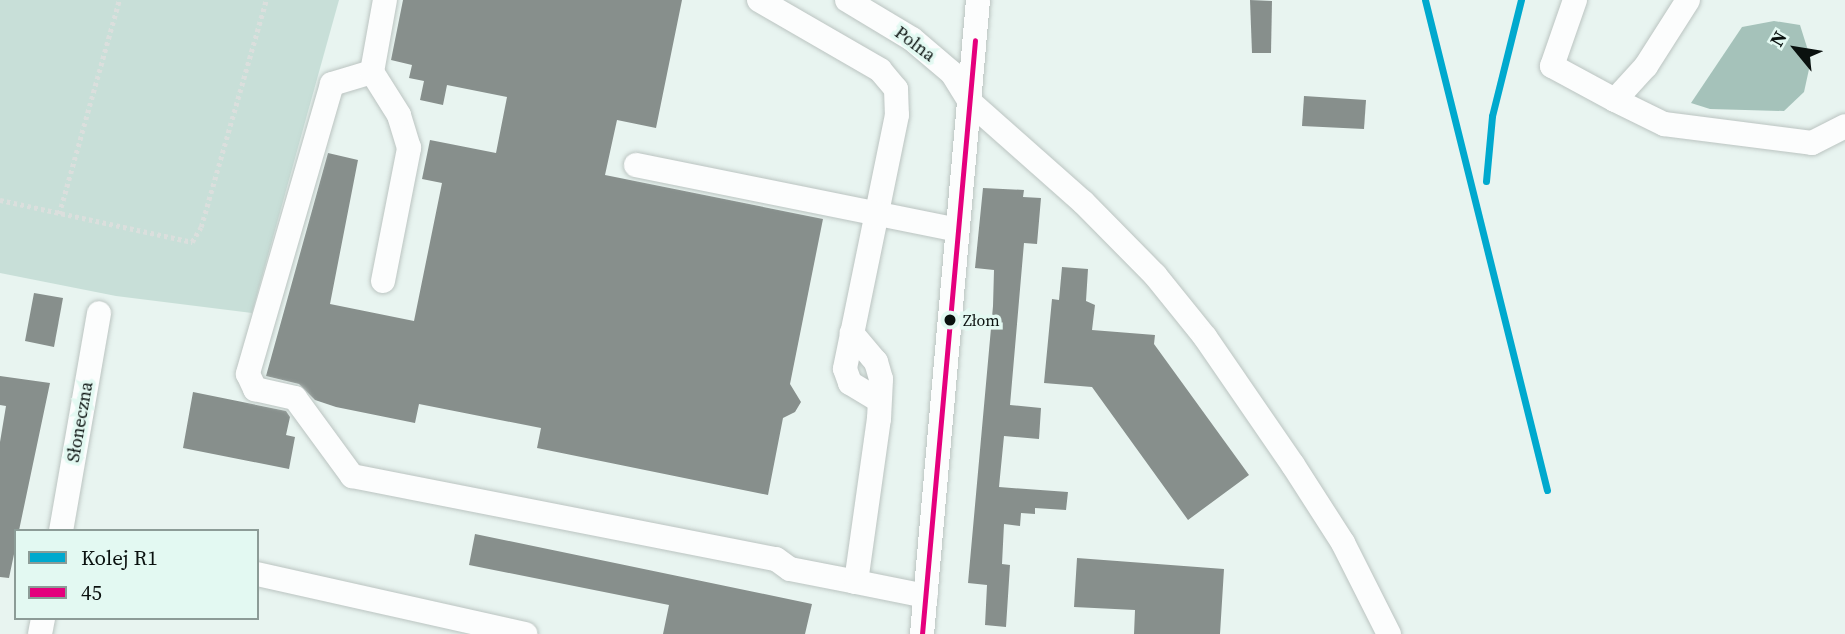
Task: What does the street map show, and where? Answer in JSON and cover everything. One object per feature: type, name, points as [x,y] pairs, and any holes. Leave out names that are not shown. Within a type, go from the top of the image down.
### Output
[{"type":"street","points":[[383,281],[409,148],[399,115],[372,72],[385,0]]},
{"type":"street","points":[[759,0],[880,71],[896,89],[897,115],[875,212],[846,378],[878,400]]},
{"type":"street","name":"Polna","points":[[847,0],[912,39],[952,73],[971,103],[1120,238],[1205,337],[1343,543],[1389,634]]},
{"type":"street","points":[[922,634],[978,0]]},
{"type":"street","points":[[1576,0],[1552,66],[1664,124],[1812,144],[1845,126]]},
{"type":"street","points":[[1615,100],[1646,66],[1688,0]]},
{"type":"street","points":[[372,72],[332,84],[314,135],[263,329],[252,354],[248,380],[255,389],[295,398],[352,476],[776,559],[790,569],[926,596]]},
{"type":"street","points":[[636,165],[958,230]]},
{"type":"street","name":"Słoneczna","points":[[61,529],[99,313]]},
{"type":"street","points":[[852,336],[876,362],[881,379],[856,582]]},
{"type":"street","points":[[259,574],[525,634]]},
{"type":"path","points":[[59,214],[120,0]]},
{"type":"path","points":[[0,200],[183,243],[196,239],[266,0]]},
{"type":"shaded area","points":[[0,0],[339,0],[252,313],[116,296],[0,273]]},
{"type":"shaded area","points":[[1774,21],[1800,25],[1811,60],[1804,92],[1784,111],[1710,109],[1691,103],[1742,27]]},
{"type":"building","points":[[403,0],[682,0],[656,128],[617,120],[605,175],[823,219],[790,384],[801,402],[795,412],[783,418],[768,495],[537,448],[541,428],[419,404],[415,423],[336,407],[315,400],[299,384],[266,376],[328,153],[358,160],[330,304],[414,321],[442,183],[422,179],[430,140],[496,153],[507,97],[447,85],[443,105],[420,100],[424,81],[409,78],[412,65],[391,60]]},
{"type":"building","points":[[1250,0],[1272,1],[1271,53],[1252,53]]},
{"type":"building","points":[[1304,96],[1366,100],[1364,129],[1302,126]]},
{"type":"building","points":[[983,188],[1024,190],[1023,197],[1041,198],[1037,244],[1024,243],[1010,405],[1041,408],[1039,439],[1004,436],[999,487],[1068,492],[1066,510],[1035,508],[1035,514],[1021,513],[1020,526],[1004,524],[1002,564],[1010,565],[1006,627],[985,625],[987,585],[968,583],[993,306],[994,270],[975,268]]},
{"type":"building","points":[[1062,267],[1088,269],[1086,301],[1095,305],[1092,330],[1155,335],[1154,344],[1249,475],[1188,520],[1092,387],[1044,383],[1052,299],[1059,300]]},
{"type":"building","points":[[34,293],[63,298],[54,347],[25,341]]},
{"type":"building","points":[[0,376],[50,383],[19,529],[14,529],[14,554],[9,578],[0,577],[0,442],[6,406],[0,405]]},
{"type":"building","points":[[193,392],[286,411],[290,417],[286,435],[295,437],[289,469],[183,448]]},
{"type":"building","points":[[475,534],[812,604],[805,634],[663,634],[669,605],[469,565]]},
{"type":"building","points":[[1077,558],[1224,569],[1220,634],[1134,634],[1135,610],[1074,607]]},
{"type":"rail line","name":"R1","points":[[1425,0],[1547,490]]},
{"type":"rail line","name":"R1","points":[[1486,181],[1492,116],[1521,0]]},
{"type":"transit line","name":"45","points":[[922,634],[975,40]]},
{"type":"place","name":"Złom","points":[[950,320]]}]
